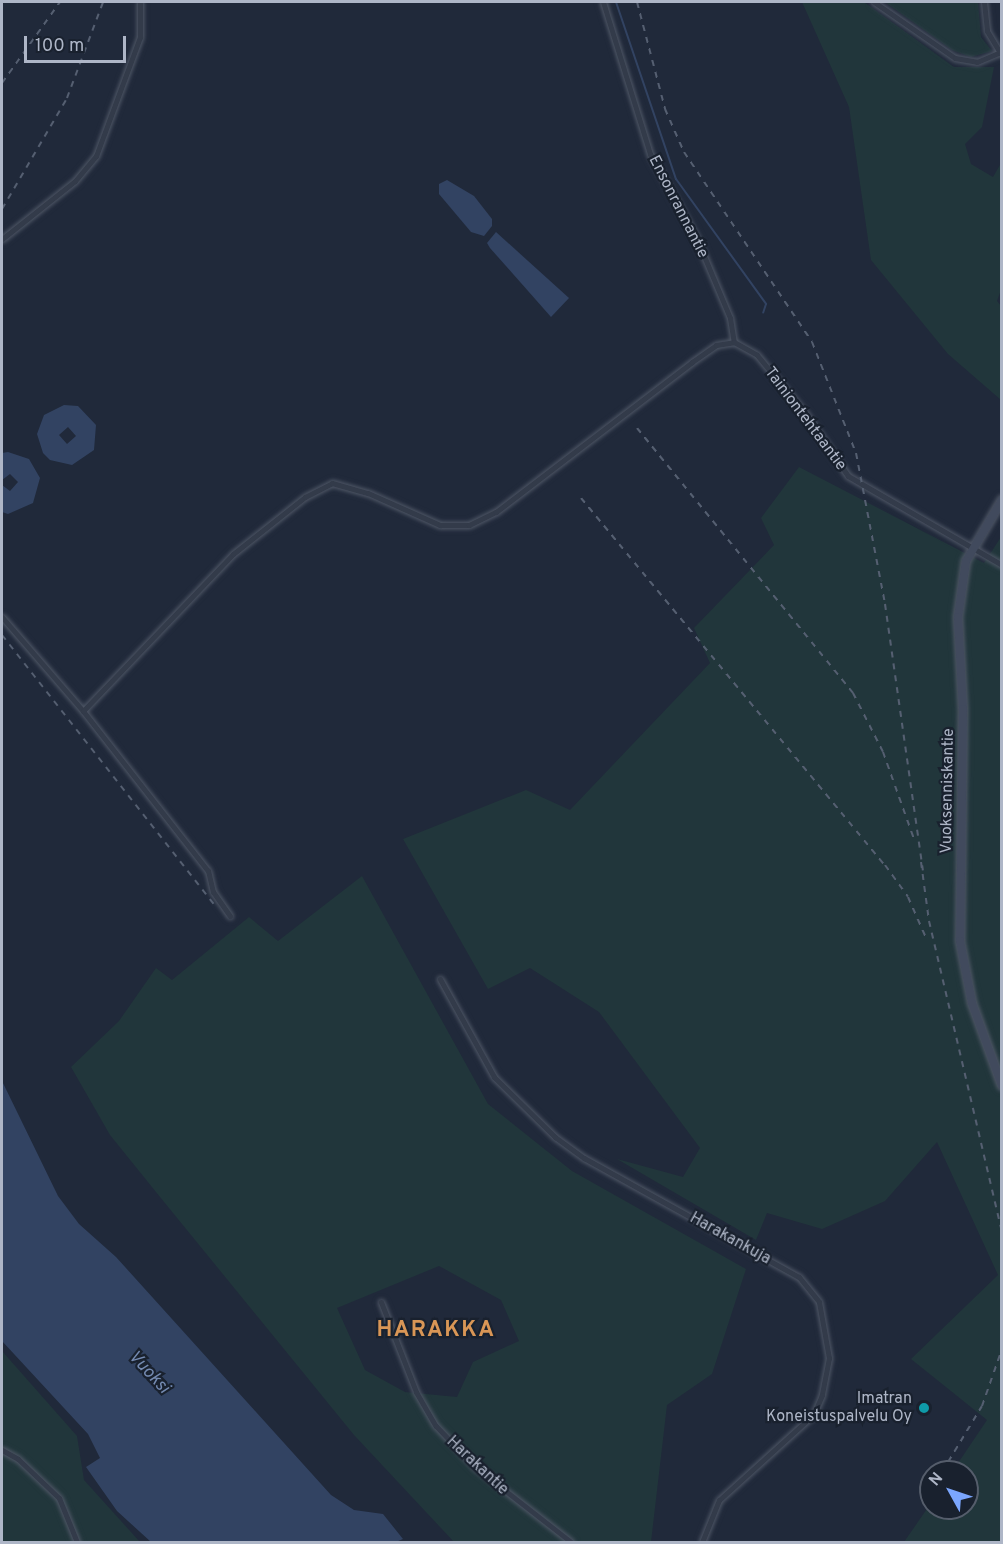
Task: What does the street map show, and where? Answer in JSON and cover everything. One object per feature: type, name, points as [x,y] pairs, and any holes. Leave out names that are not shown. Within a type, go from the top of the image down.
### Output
[{"type":"street","points":[[2,239],[75,181],[96,156],[140,37],[140,2]]},
{"type":"street","name":"Ensonrannantie","points":[[603,2],[650,154],[696,237],[730,318],[734,342]]},
{"type":"street","points":[[873,2],[955,58],[977,62],[1001,53],[987,31],[984,2]]},
{"type":"street","points":[[83,711],[196,588],[233,554],[305,497],[332,483],[368,493],[440,525],[453,528],[481,521],[716,345],[734,342]]},
{"type":"street","name":"Tainiontehtaantie","points":[[734,342],[757,355],[805,413],[848,476],[1002,565]]},
{"type":"street","name":"Vuoksenniskantie","points":[[1002,500],[973,547],[958,597],[963,709],[960,941],[972,1003],[1002,1086]]},
{"type":"street","points":[[2,617],[83,711],[208,871],[213,892],[230,916]]},
{"type":"street","name":"Harakankuja","points":[[440,979],[494,1077],[539,1124],[584,1158],[798,1277],[819,1302],[829,1358],[822,1395],[814,1414],[719,1500],[702,1542]]},
{"type":"street","name":"Harakantie","points":[[381,1302],[416,1392],[436,1426],[476,1467],[572,1542]]},
{"type":"street","points":[[2,1450],[18,1459],[59,1498],[77,1542]]},
{"type":"green space","points":[[802,2],[864,2],[954,67],[994,67],[982,127],[965,144],[971,164],[993,177],[1001,163],[1002,287],[997,301],[1002,307],[1001,400],[948,354],[871,260],[849,107]]},
{"type":"green space","points":[[885,2],[978,2],[981,37],[992,51],[971,57],[952,50]]},
{"type":"green space","points":[[799,467],[984,563],[1001,537],[1001,1542],[904,1542],[919,1520],[979,1520],[979,1460],[960,1460],[987,1420],[911,1359],[998,1275],[937,1142],[885,1201],[822,1229],[767,1213],[756,1240],[617,1159],[683,1177],[700,1148],[599,1012],[530,968],[488,989],[403,839],[526,790],[570,810],[710,663],[694,628],[774,545],[761,518]]},
{"type":"green space","points":[[362,876],[488,1104],[572,1171],[746,1269],[712,1374],[667,1405],[651,1542],[454,1542],[354,1435],[110,1135],[71,1067],[119,1021],[156,968],[172,980],[249,917],[278,941]],"holes":[[[439,1266],[501,1300],[519,1341],[473,1362],[457,1397],[405,1392],[365,1370],[337,1308]]]},
{"type":"green space","points":[[2,1351],[77,1436],[84,1480],[140,1542],[2,1542]]},
{"type":"water","points":[[447,180],[474,196],[492,219],[492,226],[484,236],[471,232],[439,194],[439,184]]},
{"type":"water","points":[[496,232],[569,298],[551,317],[490,248],[487,243]]},
{"type":"water","points":[[64,405],[78,406],[96,425],[94,450],[72,465],[50,460],[43,453],[37,434],[44,415]],"holes":[[[68,427],[76,436],[67,444],[59,435]]]},
{"type":"water","points":[[8,452],[29,459],[40,478],[33,503],[8,514],[2,512],[2,485],[10,491],[18,482],[10,474],[2,480],[2,453]]},
{"type":"water","name":"Vuoksi","points":[[2,1081],[58,1196],[79,1224],[116,1257],[331,1495],[354,1510],[383,1514],[403,1539],[396,1542],[151,1542],[117,1511],[86,1467],[100,1458],[88,1434],[2,1341]]},
{"type":"waterway","points":[[616,2],[676,179],[766,304],[763,313]]},
{"type":"railway","points":[[2,83],[60,2]]},
{"type":"railway","points":[[2,209],[67,98],[103,2]]},
{"type":"railway","points":[[637,2],[665,109],[684,152],[812,342],[856,453],[885,604],[923,870]]},
{"type":"railway","points":[[637,428],[853,693],[883,752],[914,839]]},
{"type":"railway","points":[[581,498],[885,865],[908,897],[927,940]]},
{"type":"railway","points":[[2,635],[217,908]]},
{"type":"railway","points":[[921,862],[929,921],[1002,1233]]},
{"type":"railway","points":[[949,1460],[982,1406],[1002,1349]]},
{"type":"place","name":"Imatran Koneistuspalvelu Oy","points":[[924,1408]]},
{"type":"district","name":"HARAKKA","points":[[436,1331]]}]
